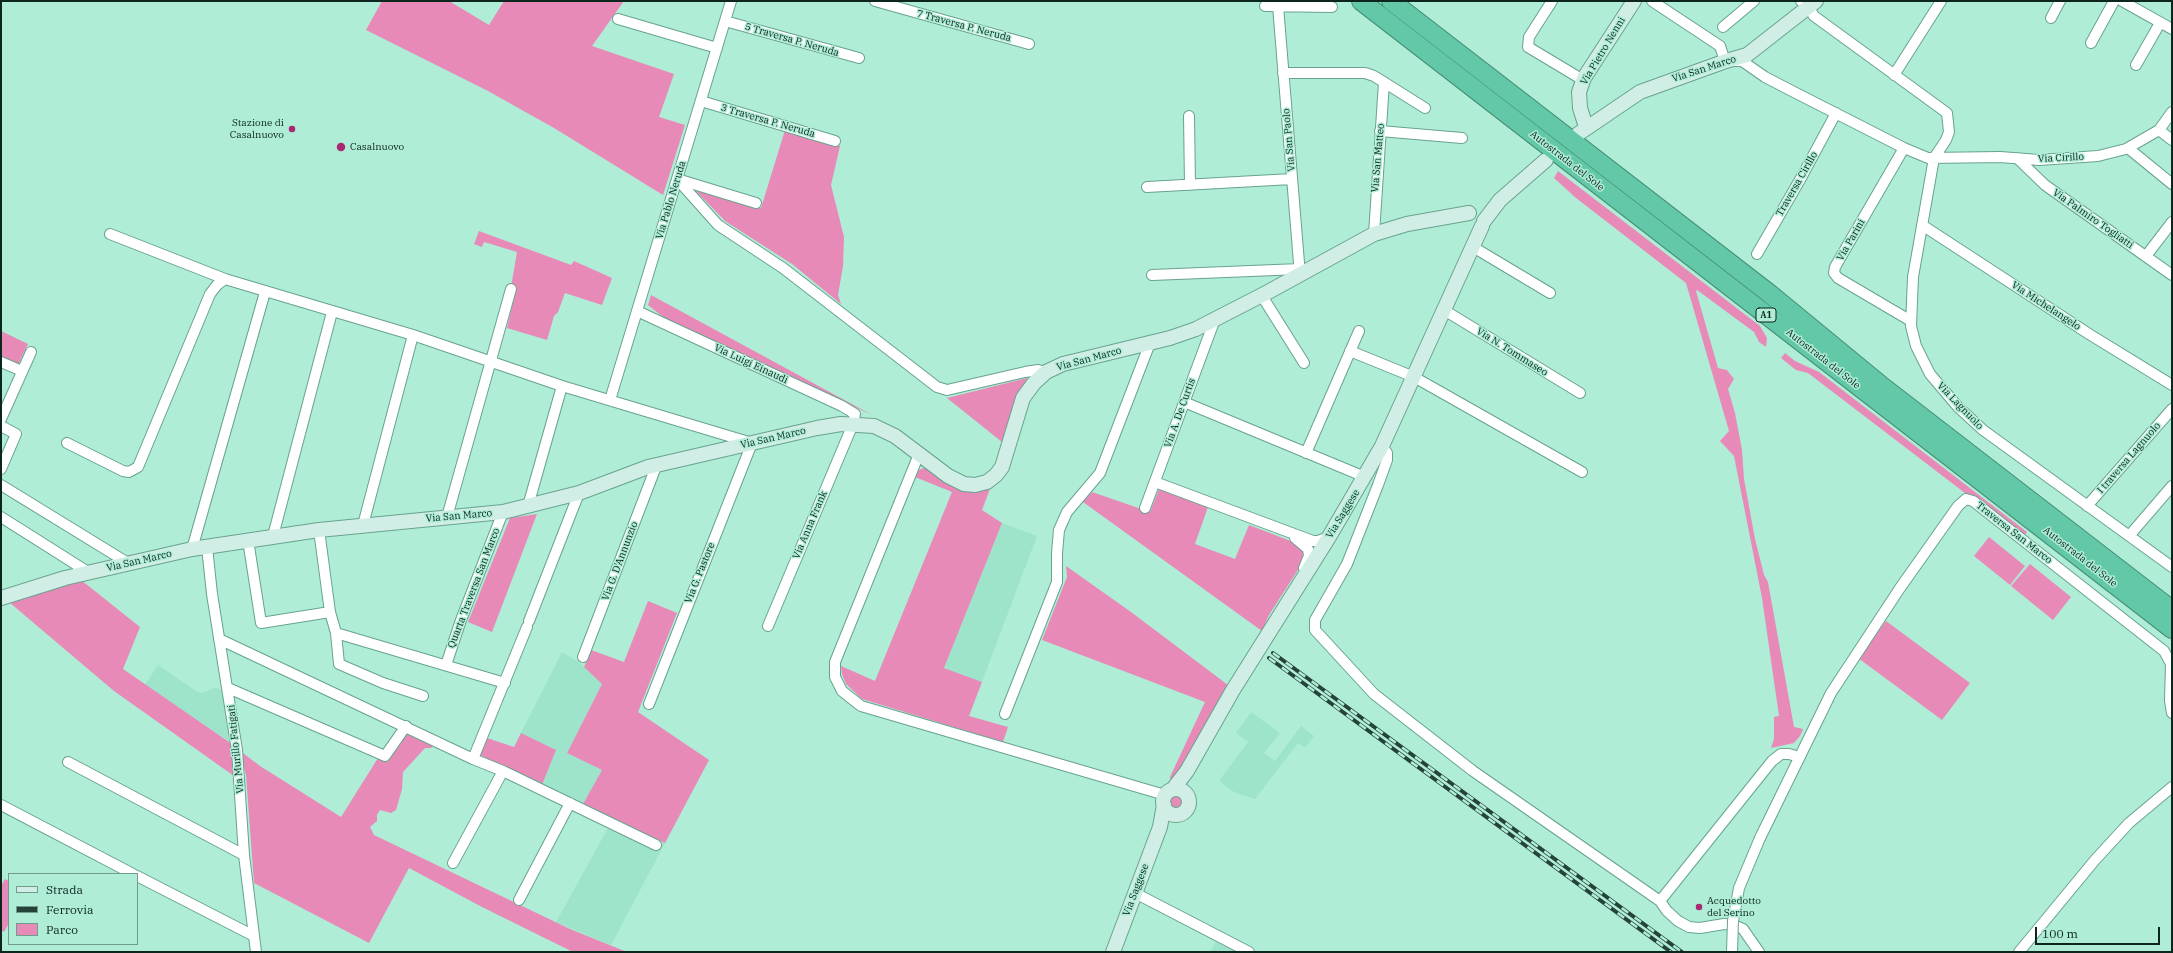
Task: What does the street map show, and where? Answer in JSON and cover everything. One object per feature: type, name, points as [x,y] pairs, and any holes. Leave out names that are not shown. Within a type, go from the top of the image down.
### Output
[{"type":"highway","name":"Autostrada del Sole","points":[[1361,1],[2172,629]]},
{"type":"highway","name":"Autostrada del Sole","points":[[1391,1],[1770,294],[1883,387],[2172,610]]},
{"type":"main road","name":"Via Pietro Nenni","points":[[1582,130],[1579,92],[1584,80],[1634,1]]},
{"type":"main road","name":"Via San Marco","points":[[1582,130],[1640,92],[1724,59],[1747,55],[1808,3]]},
{"type":"main road","points":[[1474,221],[1546,160]]},
{"type":"main road","name":"Via San Marco","points":[[1,598],[88,572],[192,549],[319,530],[503,512],[580,493],[657,464],[817,428],[853,424],[874,426],[895,436],[957,481],[975,485],[987,482],[996,476],[1002,467],[1023,398],[1034,383],[1046,372],[1063,364],[1150,343],[1196,329],[1262,296],[1300,272],[1374,234],[1407,224],[1442,217],[1474,221]]},
{"type":"main road","name":"Via Saggese","points":[[1113,952],[1169,801],[1232,690],[1329,537],[1382,446],[1473,246],[1474,221]]},
{"type":"main road","points":[[1187,770],[1188,798],[1186,810],[1169,801],[1181,790],[1188,798]]},
{"type":"street","name":"Via Pablo Neruda","points":[[610,400],[731,1]]},
{"type":"street","name":"7 Traversa P. Neruda","points":[[875,1],[1030,44]]},
{"type":"street","points":[[1552,1],[1529,38],[1527,44],[1528,47],[1584,80]]},
{"type":"street","points":[[1652,1],[1720,46],[1724,59]]},
{"type":"street","points":[[1723,27],[1754,1]]},
{"type":"street","points":[[1894,75],[1941,1]]},
{"type":"street","points":[[2051,18],[2060,1]]},
{"type":"street","points":[[2091,43],[2114,1]]},
{"type":"street","points":[[2122,1],[2172,29]]},
{"type":"street","points":[[1808,3],[1814,16],[1947,113],[1948,132],[1946,140],[1934,158]]},
{"type":"street","points":[[1265,6],[1332,7]]},
{"type":"street","name":"Via San Paolo","points":[[1278,6],[1300,272]]},
{"type":"street","points":[[618,19],[717,48]]},
{"type":"street","name":"5 Traversa P. Neruda","points":[[725,21],[859,58]]},
{"type":"street","points":[[2136,65],[2160,23]]},
{"type":"street","name":"Via Cirillo","points":[[1724,59],[1742,61],[1765,76],[1904,148],[1920,156],[1934,158],[2000,157],[2039,160],[2098,156],[2128,148],[2159,130],[2172,112]]},
{"type":"street","points":[[1283,73],[1365,73],[1384,82],[1425,108]]},
{"type":"street","name":"Via San Matteo","points":[[1374,234],[1384,82]]},
{"type":"street","name":"3 Traversa P. Neruda","points":[[701,102],[835,141]]},
{"type":"street","name":"Traversa Cirillo","points":[[1756,254],[1801,178],[1836,113]]},
{"type":"street","points":[[1189,116],[1190,186]]},
{"type":"street","points":[[2159,130],[2172,140]]},
{"type":"street","points":[[1380,132],[1462,138]]},
{"type":"street","name":"Via Parini","points":[[1904,148],[1834,273],[1838,278],[1911,321]]},
{"type":"street","points":[[2128,148],[2172,184]]},
{"type":"street","name":"Via Lagnuolo","points":[[1934,158],[1914,276],[1911,321],[1916,346],[1930,374],[1958,407],[1983,430],[2172,567]]},
{"type":"street","name":"Via Palmiro Togliatti","points":[[2017,158],[2045,185],[2172,275]]},
{"type":"street","points":[[677,179],[756,203]]},
{"type":"street","points":[[677,179],[718,225],[783,268],[937,387],[947,390],[1025,372],[1038,370],[1046,372]]},
{"type":"street","points":[[1147,187],[1190,186],[1292,179]]},
{"type":"street","points":[[2146,256],[2172,222]]},
{"type":"street","name":"Via Michelangelo","points":[[1922,226],[2089,334],[2172,385]]},
{"type":"street","points":[[110,234],[225,279],[413,335],[491,363],[562,386],[752,443]]},
{"type":"street","points":[[1473,246],[1550,293]]},
{"type":"street","points":[[1152,275],[1300,272]]},
{"type":"street","points":[[67,443],[126,472],[138,468],[210,294],[217,285],[225,279]]},
{"type":"street","points":[[447,517],[511,289]]},
{"type":"street","points":[[192,549],[265,292]]},
{"type":"street","points":[[1262,296],[1304,363]]},
{"type":"street","name":"Via N. Tommaseo","points":[[1444,310],[1580,394]]},
{"type":"street","name":"Via Luigi Einaudi","points":[[637,311],[842,406],[855,414],[853,424]]},
{"type":"street","points":[[273,536],[332,312]]},
{"type":"street","name":"Via A. De Curtis","points":[[1145,508],[1215,319]]},
{"type":"street","points":[[1306,453],[1359,332]]},
{"type":"street","points":[[363,525],[413,335]]},
{"type":"street","points":[[1005,714],[1057,582],[1057,553],[1062,524],[1067,512],[1100,473],[1150,343]]},
{"type":"street","points":[[1350,351],[1414,376],[1582,472]]},
{"type":"street","points":[[1,419],[31,352]]},
{"type":"street","points":[[1,362],[22,371]]},
{"type":"street","points":[[528,506],[562,386]]},
{"type":"street","points":[[1184,402],[1365,477]]},
{"type":"street","name":"I traversa Lagnuolo","points":[[2087,506],[2172,409]]},
{"type":"street","name":"Via Anna Frank","points":[[768,626],[853,424]]},
{"type":"street","points":[[1,426],[16,434],[1,469]]},
{"type":"street","name":"Via G. Pastore","points":[[649,704],[752,443]]},
{"type":"street","points":[[1382,446],[1387,453],[1387,460],[1378,485],[1347,564],[1315,620],[1314,630],[1356,676],[1381,699],[1473,771],[1660,901],[1672,916],[1689,927],[1700,928],[1724,924],[1734,925],[1743,930],[1759,952]]},
{"type":"street","points":[[919,454],[835,662],[835,677],[842,691],[861,706],[1169,801]]},
{"type":"street","name":"Via G. D'Annunzio","points":[[583,657],[657,464]]},
{"type":"street","points":[[1155,482],[1285,532],[1313,541],[1318,541],[1329,537]]},
{"type":"street","points":[[1,485],[128,563]]},
{"type":"street","points":[[2129,536],[2172,486]]},
{"type":"street","points":[[473,759],[505,683],[580,493]]},
{"type":"street","name":"Traversa San Marco","points":[[1799,757],[1831,693],[1854,657],[1943,527],[1966,498],[1973,501],[2164,651],[2171,664],[2170,701],[2172,713]]},
{"type":"street","name":"Quarta Traversa San Marco","points":[[446,664],[461,620],[503,512]]},
{"type":"street","points":[[1,517],[88,572]]},
{"type":"street","points":[[319,530],[330,612],[336,633],[339,664],[383,683],[423,696]]},
{"type":"street","points":[[1271,630],[1282,605],[1302,573],[1309,556],[1305,545],[1285,532]]},
{"type":"street","points":[[248,540],[261,623],[330,612]]},
{"type":"street","name":"Via Murillo Fatigati","points":[[207,547],[219,639],[237,750],[244,855],[256,952]]},
{"type":"street","points":[[336,633],[446,664],[505,683]]},
{"type":"street","points":[[219,639],[406,726],[473,759],[503,771],[656,845]]},
{"type":"street","points":[[228,688],[385,756],[406,726]]},
{"type":"street","points":[[1660,901],[1772,762],[1780,754],[1790,754],[1799,757],[1760,838],[1739,888],[1733,921],[1732,952]]},
{"type":"street","points":[[68,762],[244,855]]},
{"type":"street","points":[[453,863],[503,771]]},
{"type":"street","points":[[2019,952],[2095,860],[2129,823],[2172,787]]},
{"type":"street","points":[[519,900],[570,803]]},
{"type":"street","points":[[1,805],[131,873]]},
{"type":"street","points":[[138,877],[254,936]]},
{"type":"street","points":[[1135,893],[1249,952]]},
{"type":"shaded area","points":[[1002,523],[1037,536],[982,682],[944,668]]},
{"type":"shaded area","points":[[562,652],[579,662],[602,684],[567,753],[602,770],[583,804],[542,785],[556,750],[521,733]]},
{"type":"shaded area","points":[[158,665],[196,691],[202,693],[214,688],[220,689],[225,695],[233,744],[145,685]]},
{"type":"shaded area","points":[[1251,712],[1280,733],[1264,753],[1275,761],[1301,726],[1314,736],[1305,748],[1298,743],[1255,799],[1234,792],[1219,781],[1248,742],[1236,733]]},
{"type":"shaded area","points":[[613,819],[665,843],[611,945],[556,922]]},
{"type":"shaded area","points":[[1216,942],[1236,952],[1210,952]]},
{"type":"green space","points":[[382,1],[449,1],[489,25],[504,1],[624,1],[592,46],[674,74],[659,117],[685,125],[663,195],[554,128],[488,91],[366,30]]},
{"type":"green space","points":[[785,130],[840,146],[831,185],[844,237],[843,266],[838,295],[841,304],[792,264],[725,221],[695,190],[761,208]]},
{"type":"green space","points":[[1558,171],[1760,326],[1767,338],[1766,347],[1759,342],[1754,332],[1697,290],[1696,291],[1718,368],[1727,370],[1734,379],[1728,389],[1735,413],[1742,450],[1744,479],[1755,539],[1764,575],[1768,582],[1794,727],[1803,729],[1800,736],[1794,743],[1771,748],[1774,739],[1774,717],[1779,716],[1762,598],[1734,456],[1720,441],[1729,431],[1686,283],[1576,198],[1554,178]]},
{"type":"green space","points":[[479,231],[571,265],[574,261],[612,278],[602,305],[565,293],[558,312],[554,316],[547,340],[507,328],[516,289],[511,287],[517,252],[484,242],[482,247],[474,244]]},
{"type":"green space","points":[[651,295],[872,415],[668,321],[648,305]]},
{"type":"green space","points":[[1,331],[28,344],[18,365],[1,357]]},
{"type":"green space","points":[[1785,353],[1795,361],[1819,372],[2027,532],[2023,538],[1962,498],[1965,493],[1808,373],[1796,370],[1781,358]]},
{"type":"green space","points":[[1027,378],[1002,442],[947,398]]},
{"type":"green space","points":[[924,468],[929,469],[948,484],[961,490],[991,486],[982,510],[1002,523],[944,668],[982,682],[969,716],[1008,727],[1003,742],[862,699],[846,684],[842,674],[841,666],[875,681],[952,492],[915,477],[919,470]]},
{"type":"green space","points":[[1159,489],[1208,507],[1195,544],[1235,559],[1249,525],[1296,543],[1305,552],[1303,562],[1269,615],[1262,631],[1083,502],[1092,492],[1150,512]]},
{"type":"green space","points":[[537,514],[492,632],[468,622],[510,518]]},
{"type":"green space","points":[[1989,537],[2025,566],[2010,585],[1974,556]]},
{"type":"green space","points":[[2030,564],[2071,597],[2053,620],[2011,586]]},
{"type":"green space","points":[[1066,566],[1131,612],[1228,685],[1171,784],[1170,777],[1205,702],[1042,640],[1067,577]]},
{"type":"green space","points":[[81,580],[140,627],[123,669],[232,744],[234,776],[114,691],[9,602]]},
{"type":"green space","points":[[648,601],[677,613],[638,712],[709,760],[665,843],[583,804],[602,770],[567,753],[602,684],[584,667],[591,650],[624,662]]},
{"type":"green space","points":[[1886,621],[1970,683],[1942,720],[1858,658]]},
{"type":"green space","points":[[408,732],[434,745],[431,748],[425,748],[403,772],[402,789],[396,810],[391,813],[380,810],[377,815],[377,821],[370,827],[374,835],[570,929],[627,952],[573,952],[482,907],[409,868],[369,943],[254,883],[246,775],[239,750],[260,766],[341,817],[378,758],[388,762]]},
{"type":"green space","points":[[521,733],[556,750],[542,785],[480,755],[487,738],[514,747]]},
{"type":"green space","points":[[1178,796],[1181,797],[1181,807],[1174,808],[1171,807],[1170,800],[1171,797]]},
{"type":"green space","points":[[5,879],[8,880],[8,925],[4,932],[1,930],[1,886]]},
{"type":"railway","points":[[1273,653],[1682,952]]},
{"type":"railway","points":[[1269,658],[1671,952]]},
{"type":"place","name":"Stazione di Casalnuovo","points":[[292,129]]},
{"type":"place","name":"Casalnuovo","points":[[341,147]]},
{"type":"place","name":"Acquedotto del Serino","points":[[1699,907]]}]
